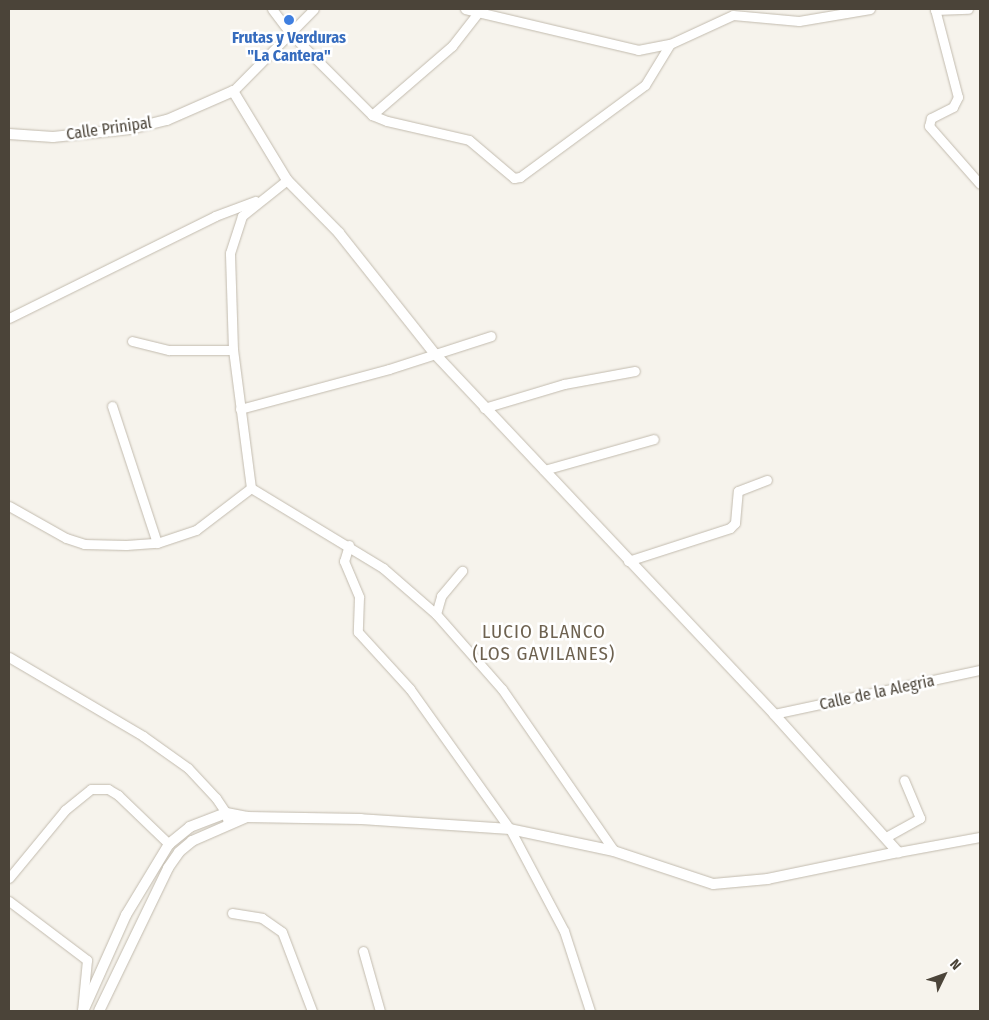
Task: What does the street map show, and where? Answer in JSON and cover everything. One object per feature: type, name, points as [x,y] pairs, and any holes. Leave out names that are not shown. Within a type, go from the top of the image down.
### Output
[{"type":"street","points":[[272,9],[291,34],[372,115],[387,121],[469,140],[510,177],[520,177],[645,85],[670,44]]},
{"type":"street","points":[[314,9],[233,91],[286,180],[339,234],[435,354],[484,408],[774,714],[898,852]]},
{"type":"street","points":[[464,9],[479,10],[618,48],[638,50],[670,44],[731,12],[799,21],[868,9]]},
{"type":"street","points":[[968,9],[935,9],[958,97],[953,107],[931,118],[929,126],[980,184]]},
{"type":"street","points":[[372,115],[399,88],[452,46],[479,10]]},
{"type":"street","name":"Calle Prinipal","points":[[9,134],[53,137],[130,129],[167,120],[233,91]]},
{"type":"street","points":[[251,488],[232,350],[230,253],[242,216],[258,200],[286,180]]},
{"type":"street","points":[[9,318],[215,216],[258,200]]},
{"type":"street","points":[[240,409],[435,354],[491,336]]},
{"type":"street","points":[[132,341],[169,350],[232,350]]},
{"type":"street","points":[[484,408],[564,384],[635,371]]},
{"type":"street","points":[[112,406],[157,543]]},
{"type":"street","points":[[544,470],[654,439]]},
{"type":"street","points":[[628,561],[730,528],[734,523],[738,491],[767,480]]},
{"type":"street","points":[[9,506],[66,538],[84,544],[100,546],[157,543],[196,530],[251,488]]},
{"type":"street","points":[[251,488],[349,545],[383,568],[436,614],[502,690],[614,851]]},
{"type":"street","points":[[349,545],[344,561],[359,597],[360,636],[410,689],[510,828],[564,931],[590,1011]]},
{"type":"street","points":[[436,614],[441,596],[462,571]]},
{"type":"street","points":[[9,657],[167,753],[204,784],[226,813],[228,824]]},
{"type":"street","name":"Calle de la Alegria","points":[[774,714],[980,670]]},
{"type":"street","points":[[886,837],[920,818],[904,780]]},
{"type":"street","points":[[9,878],[65,810],[91,789],[108,789],[118,794],[169,844]]},
{"type":"street","points":[[82,1011],[100,968],[153,866],[169,844],[190,827],[226,813],[247,817],[361,818],[510,828],[614,851],[698,881],[728,884],[980,837]]},
{"type":"street","points":[[99,1011],[114,975],[168,868],[179,852],[192,841],[247,817]]},
{"type":"street","points":[[9,901],[88,960],[82,1011]]},
{"type":"street","points":[[232,913],[262,918],[282,932],[312,1011]]},
{"type":"street","points":[[363,951],[380,1011]]},
{"type":"street","points":[[100,968],[114,975]]},
{"type":"place","name":"Frutas y Verduras \"La Cantera\"","points":[[289,20]]},
{"type":"district","name":"LUCIO BLANCO (LOS GAVILANES)","points":[[544,643]]}]
